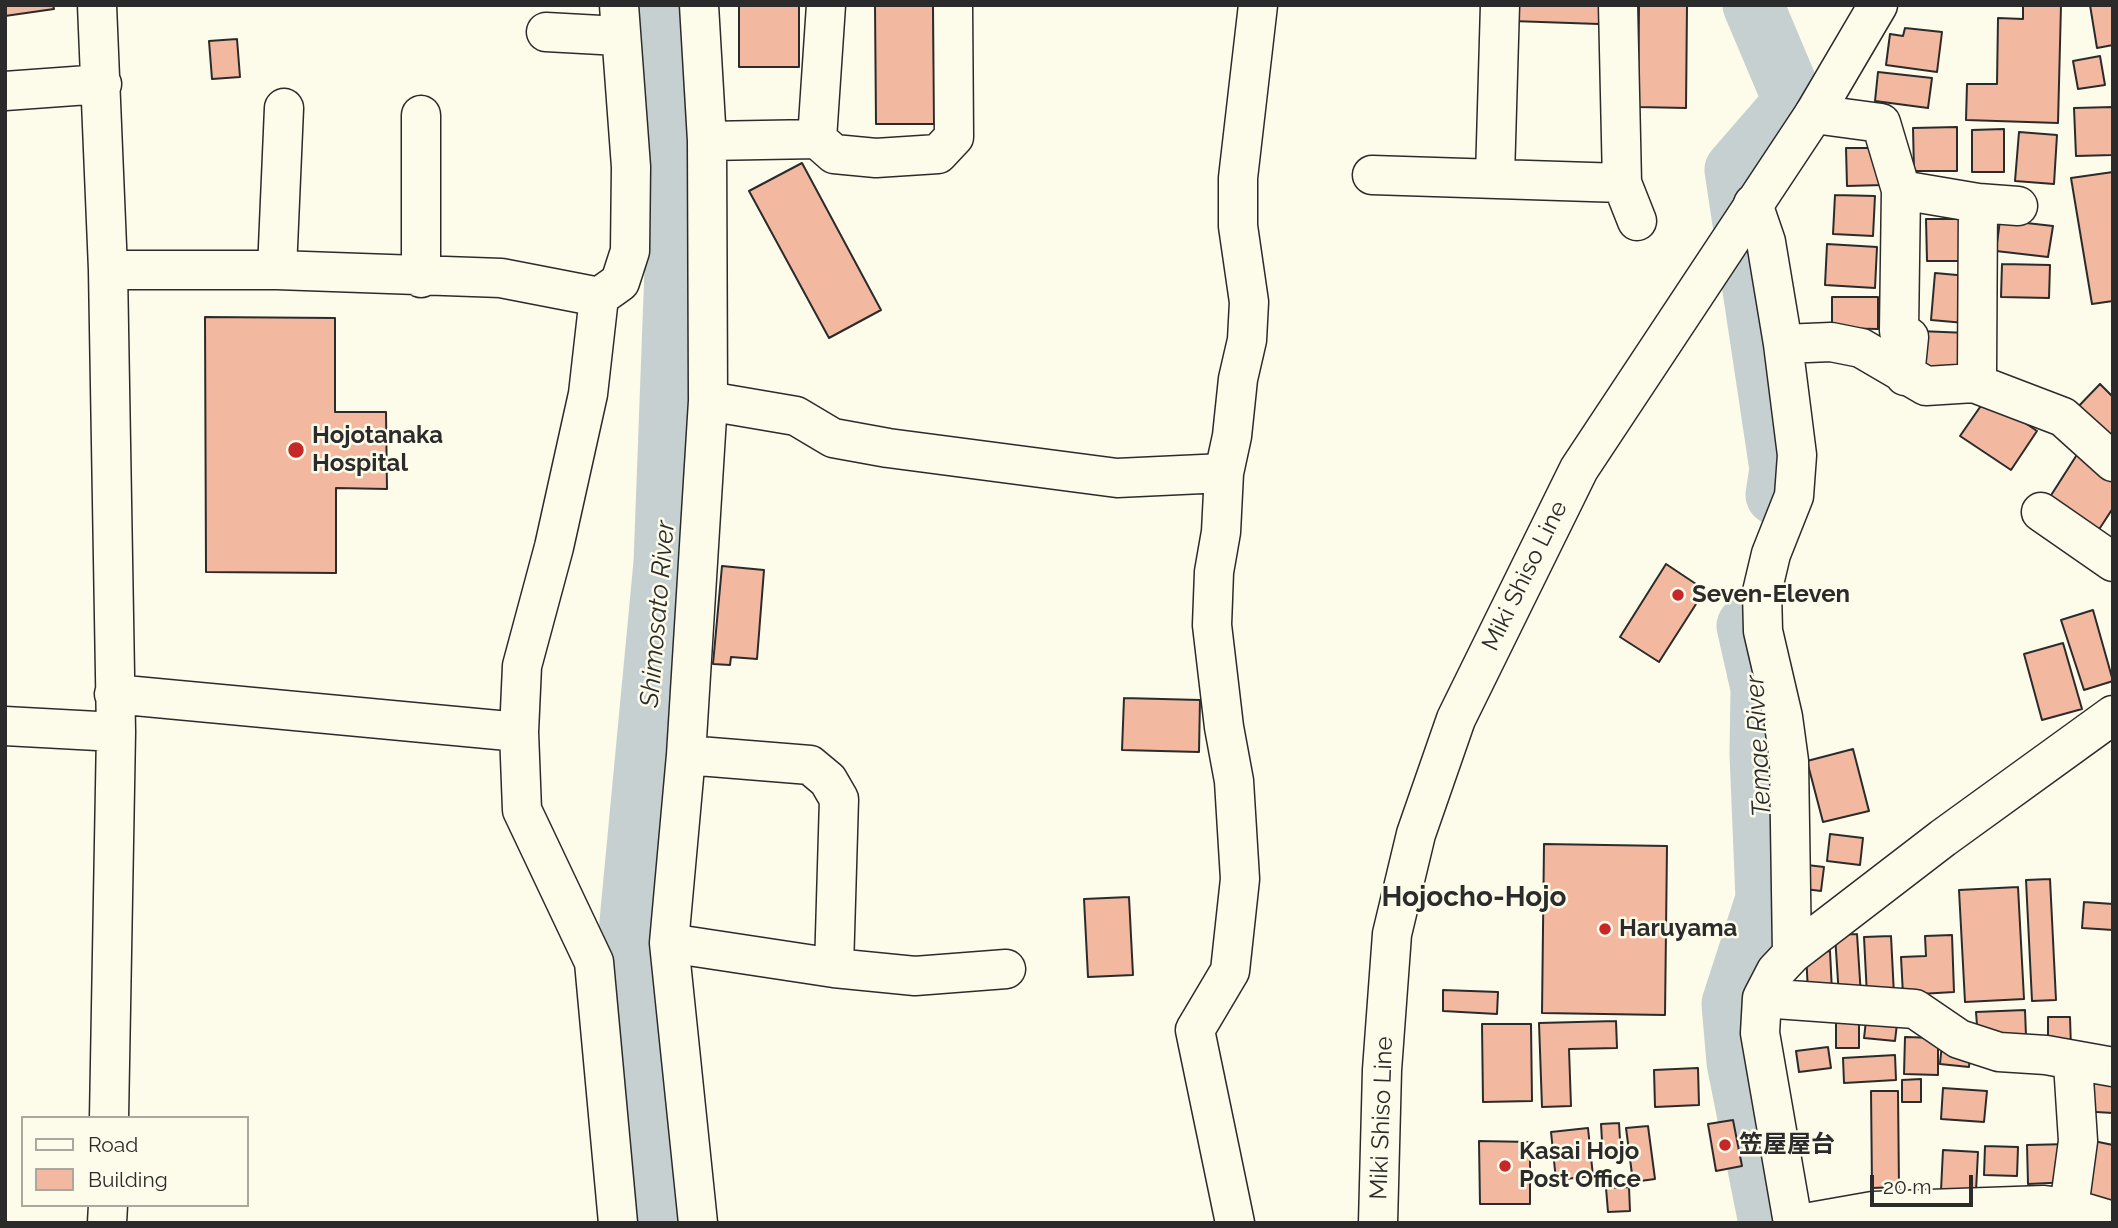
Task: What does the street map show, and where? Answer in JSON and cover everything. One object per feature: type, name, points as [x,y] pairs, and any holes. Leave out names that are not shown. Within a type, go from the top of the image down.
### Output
[{"type":"street","points":[[97,5],[108,270],[116,732],[109,1116]]},
{"type":"street","points":[[698,1223],[669,943],[686,755],[708,401],[707,141],[699,5]]},
{"type":"street","points":[[817,139],[826,5]]},
{"type":"street","points":[[707,141],[817,139],[834,154],[876,158],[939,154],[954,137],[953,5]]},
{"type":"street","points":[[1234,1223],[1195,1030],[1230,971],[1240,879],[1234,781],[1217,681],[1212,625],[1224,473],[1232,436],[1238,379],[1247,340],[1249,302],[1238,226],[1238,178],[1258,5]]},
{"type":"street","points":[[1495,177],[1500,5]]},
{"type":"street","points":[[1618,5],[1622,183],[1637,221]]},
{"type":"street","name":"Miki Shiso Line","points":[[1378,1223],[1382,1070],[1392,934],[1416,834],[1456,719],[1579,469],[1814,114],[1878,5]]},
{"type":"street","points":[[546,32],[619,21],[631,167],[630,251],[620,282],[599,298],[588,394],[554,547],[522,666],[519,732],[522,810],[594,962],[618,1223]]},
{"type":"street","points":[[5,91],[102,84]]},
{"type":"street","points":[[277,270],[284,107]]},
{"type":"street","points":[[1814,114],[1881,123],[1901,190],[1899,331],[1909,337],[1905,376]]},
{"type":"street","points":[[421,115],[421,278]]},
{"type":"street","points":[[1373,175],[1622,183]]},
{"type":"street","points":[[1901,190],[1978,203],[2018,206]]},
{"type":"street","points":[[1977,374],[1978,203]]},
{"type":"street","points":[[1753,204],[1766,242],[1797,454],[1794,496],[1771,554],[1762,592],[1763,631],[1783,717],[1789,761],[1792,954]]},
{"type":"street","points":[[108,270],[277,270],[421,278],[501,278],[599,298]]},
{"type":"street","points":[[1783,344],[1831,342],[1861,348],[1926,386],[1974,383],[2063,417],[2113,462]]},
{"type":"street","points":[[708,401],[796,416],[833,438],[888,448],[1117,478],[1224,473]]},
{"type":"street","points":[[833,438],[880,424],[946,436]]},
{"type":"street","points":[[2041,512],[2113,562]]},
{"type":"street","points":[[114,694],[519,732]]},
{"type":"street","points":[[1793,1223],[1760,1033],[1762,998],[1776,971],[1792,954],[2113,715]]},
{"type":"street","points":[[5,726],[116,732]]},
{"type":"street","points":[[686,755],[810,765],[828,780],[839,799],[834,968]]},
{"type":"street","points":[[669,943],[834,968],[915,976],[1006,969]]},
{"type":"street","points":[[1762,998],[1915,1009],[1959,1039],[1999,1052],[2046,1055],[2073,1063],[2113,1068]]},
{"type":"street","points":[[2052,1212],[2078,1141],[2073,1063]]},
{"type":"street","points":[[1805,1223],[1873,1217],[2052,1212],[2113,1221]]},
{"type":"building","points":[[5,5],[53,5],[54,9],[5,16]]},
{"type":"building","points":[[739,5],[799,5],[799,67],[739,67]]},
{"type":"building","points":[[875,5],[933,5],[934,124],[876,124]]},
{"type":"building","points":[[1512,5],[1599,5],[1599,24],[1512,21]]},
{"type":"building","points":[[1639,5],[1687,5],[1686,108],[1638,107]]},
{"type":"building","points":[[2023,5],[2061,5],[2058,123],[1966,120],[1967,84],[1997,84],[1998,18],[2023,19]]},
{"type":"building","points":[[2090,5],[2113,5],[2113,45],[2097,48]]},
{"type":"building","points":[[1905,28],[1942,32],[1937,72],[1886,65],[1890,34],[1903,36]]},
{"type":"building","points":[[237,39],[240,77],[212,79],[209,41]]},
{"type":"building","points":[[2100,56],[2105,85],[2078,89],[2073,61]]},
{"type":"building","points":[[1878,72],[1932,78],[1928,108],[1875,101]]},
{"type":"building","points":[[2113,107],[2113,155],[2076,156],[2074,108]]},
{"type":"building","points":[[1957,127],[1957,171],[1914,171],[1913,128]]},
{"type":"building","points":[[2004,129],[2004,172],[1972,172],[1972,130]]},
{"type":"building","points":[[2019,132],[2057,135],[2054,184],[2015,181]]},
{"type":"building","points":[[1846,148],[1882,148],[1883,185],[1847,186]]},
{"type":"building","points":[[802,163],[881,310],[829,338],[749,191]]},
{"type":"building","points":[[2113,172],[2113,301],[2092,304],[2071,178]]},
{"type":"building","points":[[1835,195],[1875,196],[1873,236],[1833,234]]},
{"type":"building","points":[[1926,219],[1963,219],[1963,261],[1927,261]]},
{"type":"building","points":[[2000,220],[2053,226],[2048,257],[1996,251]]},
{"type":"building","points":[[1827,244],[1877,247],[1875,288],[1825,285]]},
{"type":"building","points":[[2002,264],[2050,265],[2049,298],[2001,297]]},
{"type":"building","points":[[1935,273],[1968,276],[1965,323],[1931,320]]},
{"type":"building","points":[[1832,297],[1878,297],[1878,329],[1832,328]]},
{"type":"building","name":"Hojotanaka Hospital","points":[[205,317],[335,318],[335,412],[386,412],[387,489],[336,488],[336,573],[206,572]]},
{"type":"building","points":[[1919,331],[1968,333],[1966,369],[1918,367]]},
{"type":"building","points":[[2100,384],[2113,397],[2113,445],[2073,412]]},
{"type":"building","points":[[1987,397],[2037,431],[2011,470],[1960,436]]},
{"type":"building","points":[[2078,453],[2113,475],[2113,508],[2098,531],[2048,500]]},
{"type":"building","points":[[1666,564],[1705,590],[1659,662],[1620,637]]},
{"type":"building","points":[[722,566],[764,570],[757,659],[731,657],[730,665],[713,664]]},
{"type":"building","points":[[2093,610],[2113,681],[2084,690],[2061,620]]},
{"type":"building","points":[[2063,643],[2082,709],[2042,720],[2024,654]]},
{"type":"building","points":[[1124,698],[1200,700],[1199,752],[1122,750]]},
{"type":"building","points":[[1853,749],[1869,811],[1823,822],[1807,761]]},
{"type":"building","points":[[1830,834],[1863,838],[1860,865],[1827,861]]},
{"type":"building","name":"Haruyama","points":[[1544,844],[1667,846],[1665,1015],[1542,1013]]},
{"type":"building","points":[[1807,865],[1824,867],[1821,891],[1805,889]]},
{"type":"building","points":[[2050,879],[2056,1000],[2032,1001],[2026,880]]},
{"type":"building","points":[[2018,887],[2024,999],[1965,1002],[1959,890]]},
{"type":"building","points":[[1129,897],[1133,975],[1088,977],[1084,899]]},
{"type":"building","points":[[2084,902],[2113,904],[2113,930],[2082,928]]},
{"type":"building","points":[[1857,934],[1861,996],[1839,997],[1835,935]]},
{"type":"building","points":[[1952,935],[1954,992],[1903,995],[1901,957],[1926,956],[1925,936]]},
{"type":"building","points":[[1891,936],[1894,995],[1867,996],[1864,937]]},
{"type":"building","points":[[1830,951],[1832,992],[1808,993],[1806,952]]},
{"type":"building","points":[[1443,990],[1498,992],[1497,1014],[1443,1011]]},
{"type":"building","points":[[1836,1008],[1859,1008],[1859,1048],[1836,1048]]},
{"type":"building","points":[[2025,1010],[2026,1036],[1978,1039],[1976,1012]]},
{"type":"building","points":[[1867,1012],[1898,1015],[1895,1041],[1864,1038]]},
{"type":"building","points":[[2048,1017],[2070,1017],[2071,1048],[2048,1048]]},
{"type":"building","points":[[1616,1021],[1617,1048],[1569,1049],[1571,1106],[1542,1107],[1539,1023]]},
{"type":"building","points":[[1482,1024],[1531,1024],[1532,1101],[1483,1102]]},
{"type":"building","points":[[1905,1037],[1938,1038],[1938,1075],[1904,1074]]},
{"type":"building","points":[[1942,1043],[1971,1045],[1969,1067],[1940,1064]]},
{"type":"building","points":[[1828,1047],[1831,1068],[1799,1072],[1796,1051]]},
{"type":"building","points":[[1895,1055],[1896,1080],[1844,1083],[1843,1058]]},
{"type":"building","points":[[1698,1068],[1699,1105],[1655,1107],[1654,1070]]},
{"type":"building","points":[[2080,1076],[2113,1078],[2113,1113],[2079,1111]]},
{"type":"building","points":[[1921,1079],[1921,1102],[1902,1102],[1902,1080]]},
{"type":"building","points":[[1943,1088],[1987,1091],[1984,1122],[1941,1119]]},
{"type":"building","points":[[1871,1091],[1898,1091],[1899,1187],[1872,1188]]},
{"type":"building","name":"笠屋屋台","points":[[1733,1120],[1742,1166],[1716,1171],[1708,1124]]},
{"type":"building","points":[[1619,1123],[1621,1157],[1603,1158],[1601,1124]]},
{"type":"building","points":[[1648,1126],[1655,1179],[1633,1182],[1626,1128]]},
{"type":"building","points":[[1588,1128],[1593,1176],[1556,1180],[1551,1132]]},
{"type":"building","points":[[2089,1140],[2113,1145],[2113,1203],[2077,1195]]},
{"type":"building","points":[[1479,1141],[1530,1142],[1530,1204],[1480,1204]]},
{"type":"building","points":[[2070,1144],[2071,1182],[2028,1184],[2027,1145]]},
{"type":"building","points":[[1985,1146],[2018,1147],[2017,1176],[1984,1175]]},
{"type":"building","points":[[1943,1150],[1978,1152],[1976,1191],[1941,1190]]},
{"type":"building","points":[[1629,1187],[1630,1211],[1608,1212],[1606,1188]]},
{"type":"waterway","name":"Shimosato River","points":[[647,1223],[628,943],[664,563],[677,216],[662,5]]},
{"type":"waterway","name":"Temae River","points":[[1753,5],[1794,102],[1735,170],[1780,469],[1776,495]]},
{"type":"waterway","name":"Temae River","points":[[1747,626],[1761,688],[1760,754],[1766,899],[1732,1004],[1737,1062],[1769,1223]]},
{"type":"place","name":"Hojotanaka Hospital","points":[[296,450]]},
{"type":"place","name":"Seven-Eleven","points":[[1678,595]]},
{"type":"place","name":"Haruyama","points":[[1605,929]]},
{"type":"place","name":"笠屋屋台","points":[[1725,1145]]},
{"type":"place","name":"Kasai Hojo Post Office","points":[[1505,1166]]},
{"type":"district","name":"Hojocho-Hojo","points":[[1474,898]]}]
